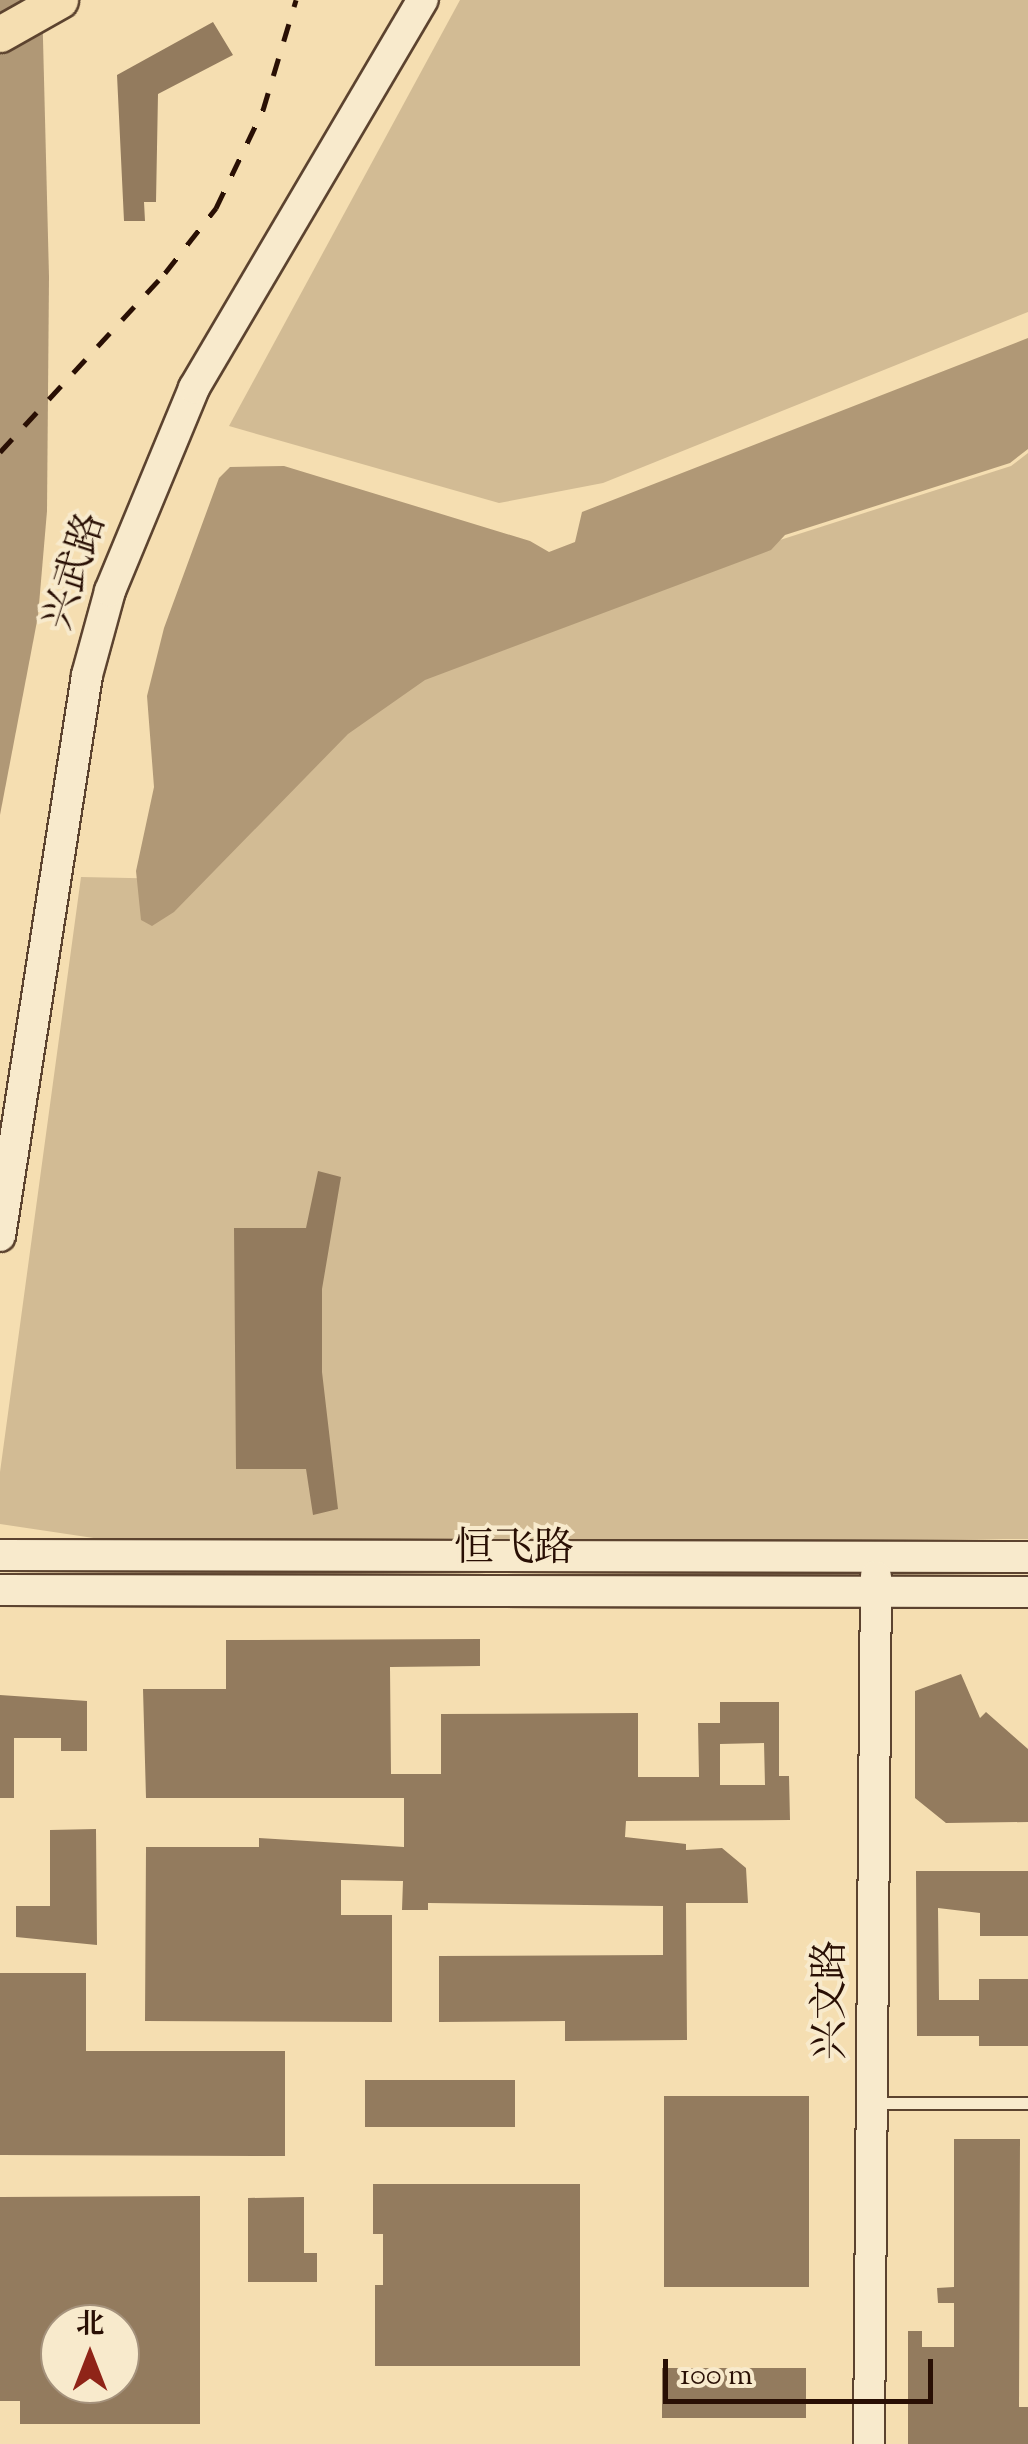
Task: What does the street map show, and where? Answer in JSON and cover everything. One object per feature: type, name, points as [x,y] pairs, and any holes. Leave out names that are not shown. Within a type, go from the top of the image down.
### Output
[{"type":"main road","points":[[0,34],[60,0]]},
{"type":"street","name":"兴武路","points":[[0,1236],[87,675],[116,573],[194,388],[423,0]]},
{"type":"street","name":"恒飞路","points":[[0,1555],[1028,1557]]},
{"type":"street","name":"兴文路","points":[[869,2444],[877,1558]]},
{"type":"street","name":"恒飞路","points":[[0,1590],[1028,1592]]},
{"type":"lane","points":[[872,2103],[1028,2103]]},
{"type":"shaded area","points":[[0,0],[42,0],[49,277],[47,511],[38,616],[0,815]]},
{"type":"shaded area","points":[[460,0],[1028,0],[1028,312],[603,483],[499,503],[229,426]]},
{"type":"shaded area","points":[[1028,338],[1028,449],[1010,463],[785,535],[771,550],[425,680],[348,734],[174,912],[152,926],[141,920],[136,871],[154,787],[147,696],[164,628],[219,478],[230,467],[284,466],[530,541],[549,552],[575,542],[582,512]]},
{"type":"shaded area","points":[[1028,453],[1028,1539],[107,1540],[0,1524],[0,1472],[81,877],[177,879],[321,727],[471,639],[1011,466]]},
{"type":"building","points":[[213,22],[233,55],[158,94],[156,202],[144,202],[145,221],[124,221],[117,75]]},
{"type":"building","points":[[318,1171],[341,1177],[322,1289],[322,1372],[338,1509],[313,1515],[306,1469],[236,1469],[234,1228],[306,1228]]},
{"type":"building","points":[[480,1639],[480,1666],[390,1667],[391,1774],[441,1774],[441,1714],[638,1713],[638,1777],[699,1777],[698,1723],[720,1723],[720,1702],[779,1702],[779,1776],[789,1776],[790,1820],[626,1821],[625,1837],[686,1844],[686,1850],[722,1848],[746,1868],[748,1903],[686,1903],[687,2040],[565,2041],[565,2021],[439,2022],[439,1956],[663,1955],[663,1906],[428,1903],[428,1910],[402,1910],[403,1881],[341,1880],[341,1915],[392,1915],[392,2022],[145,2021],[146,1847],[259,1847],[259,1838],[404,1847],[404,1798],[146,1798],[143,1689],[226,1689],[226,1640]],"holes":[[[764,1743],[765,1785],[720,1785],[720,1744]]]},
{"type":"building","points":[[961,1674],[980,1718],[986,1712],[1028,1749],[1028,1822],[946,1823],[915,1798],[915,1691]]},
{"type":"building","points":[[0,1695],[87,1701],[87,1751],[61,1751],[61,1738],[14,1738],[14,1798],[0,1798]]},
{"type":"building","points":[[96,1829],[97,1945],[16,1937],[16,1906],[50,1906],[50,1830]]},
{"type":"building","points":[[916,1871],[1028,1871],[1028,1936],[980,1936],[980,1913],[938,1908],[939,2000],[979,2000],[979,1979],[1028,1979],[1028,2046],[979,2046],[979,2036],[917,2036]]},
{"type":"building","points":[[0,1973],[86,1973],[86,2051],[285,2051],[285,2156],[0,2155]]},
{"type":"building","points":[[365,2080],[515,2080],[515,2127],[365,2127]]},
{"type":"building","points":[[664,2096],[809,2096],[809,2287],[664,2287]]},
{"type":"building","points":[[954,2139],[1020,2139],[1019,2407],[1028,2407],[1028,2444],[908,2444],[908,2331],[922,2331],[922,2347],[954,2347],[954,2303],[938,2303],[937,2288],[954,2287]]},
{"type":"building","points":[[373,2184],[580,2184],[580,2366],[375,2366],[375,2285],[383,2285],[383,2234],[373,2234]]},
{"type":"building","points":[[200,2196],[200,2424],[20,2424],[20,2401],[0,2401],[0,2197]]},
{"type":"building","points":[[304,2197],[304,2253],[317,2253],[317,2282],[248,2282],[248,2198]]},
{"type":"building","points":[[662,2368],[806,2368],[806,2418],[662,2418]]},
{"type":"railway","points":[[0,452],[165,273],[216,208],[263,110],[296,0]]}]
